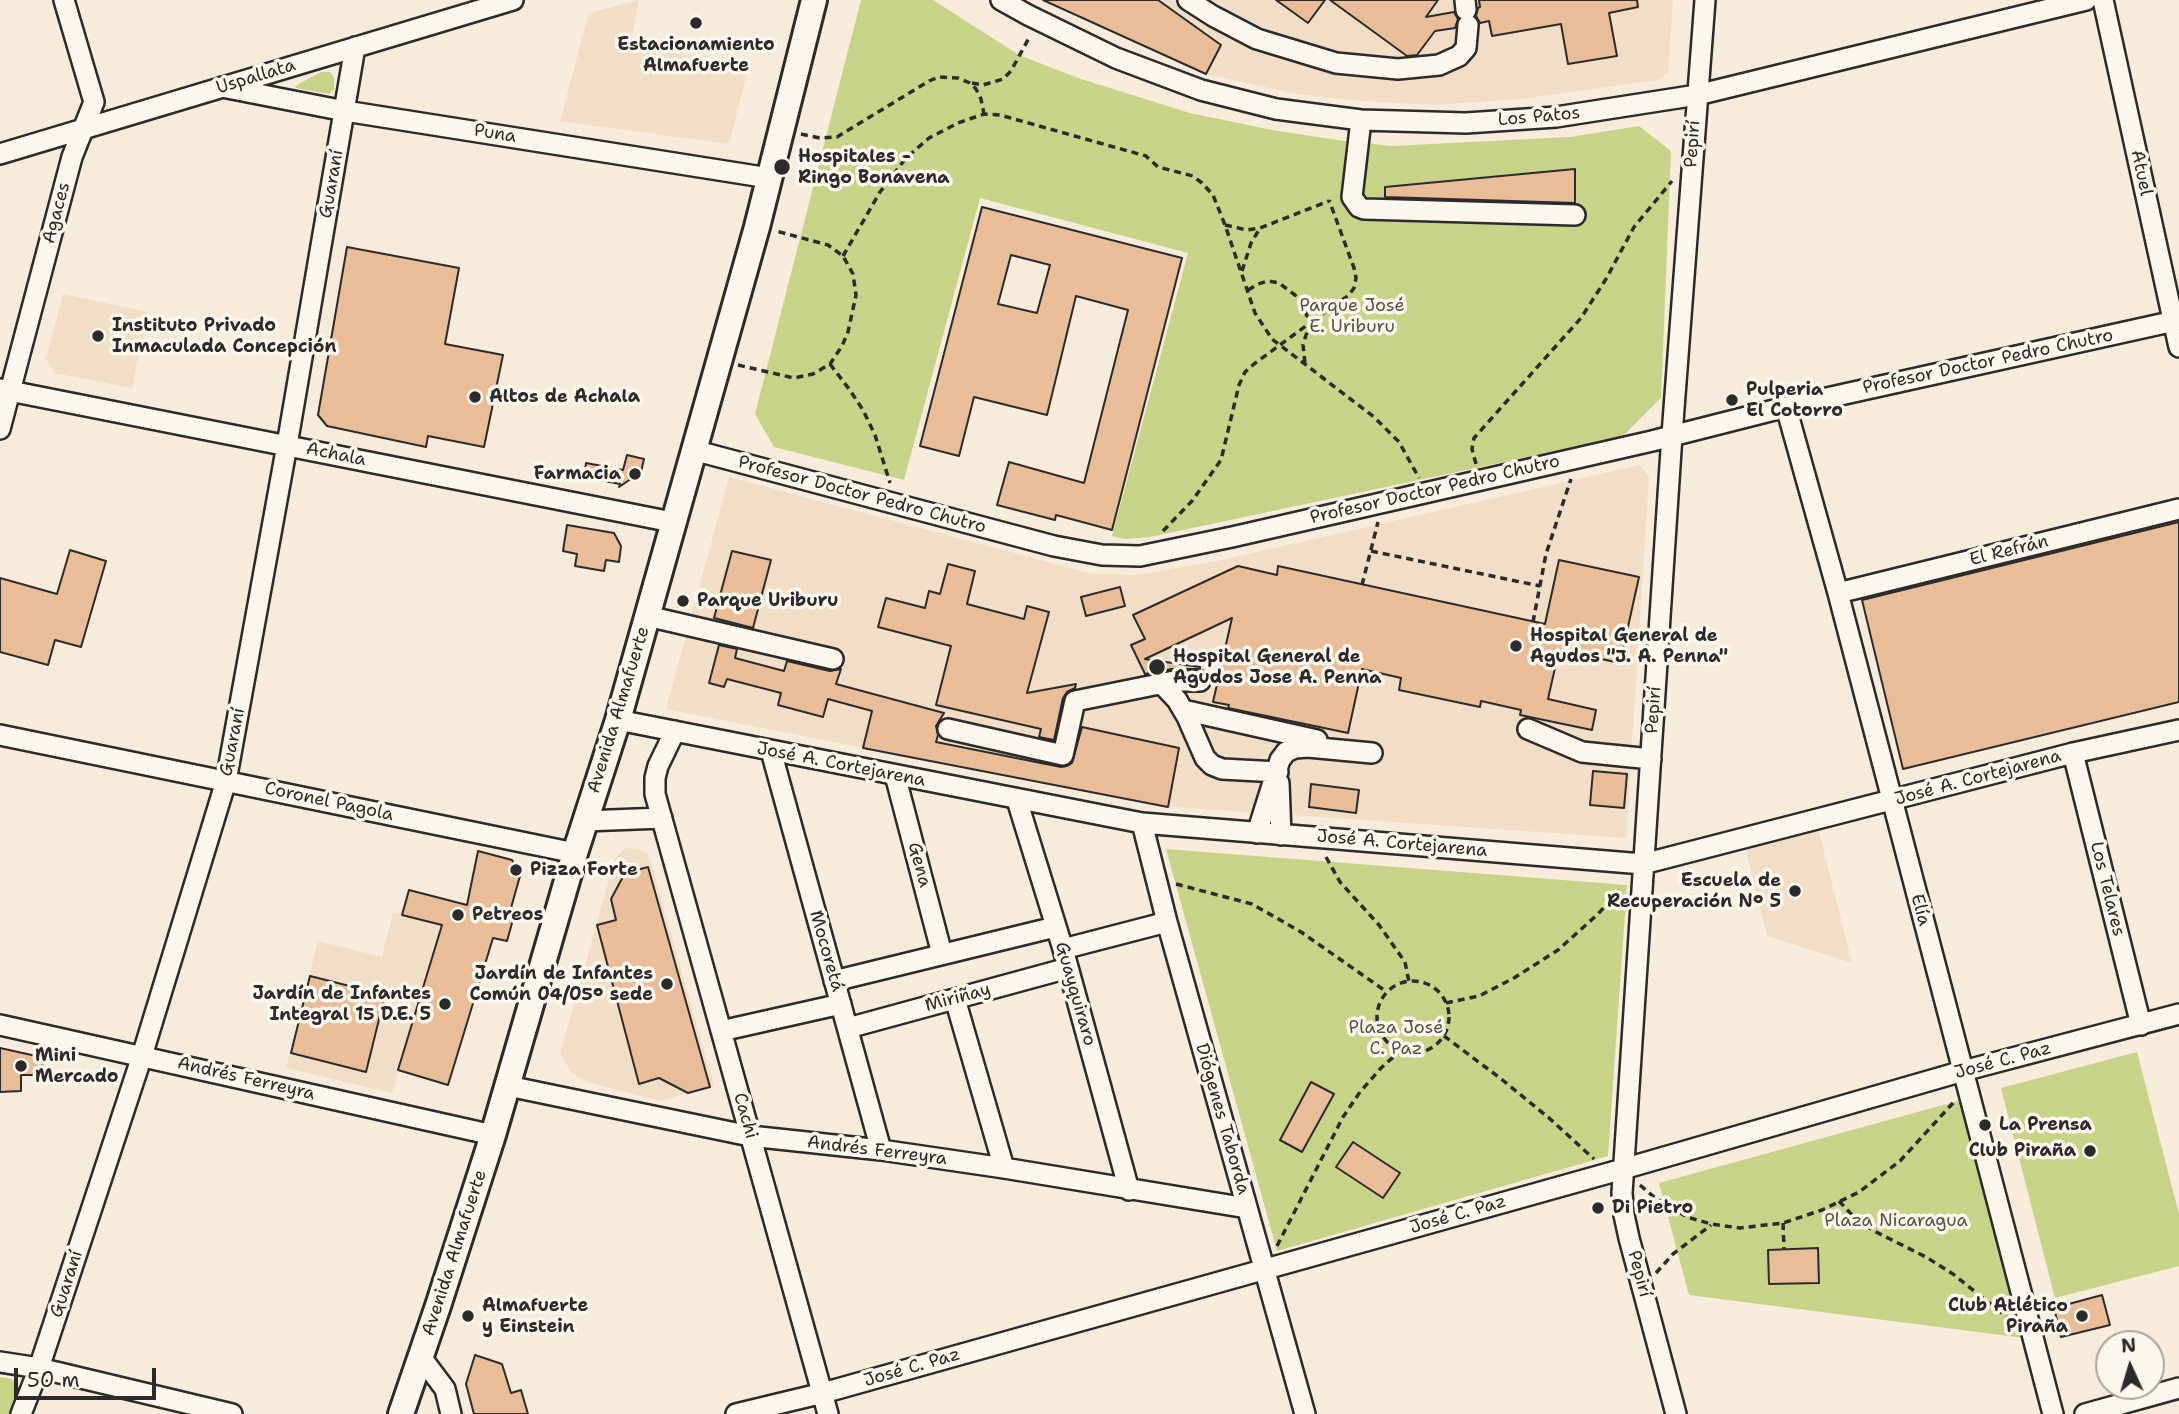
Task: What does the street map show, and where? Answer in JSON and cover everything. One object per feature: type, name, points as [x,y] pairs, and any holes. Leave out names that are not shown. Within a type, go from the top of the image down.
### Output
[{"type":"main road","name":"Avenida Almafuerte","points":[[401,1414],[493,1135],[575,853],[618,720],[757,227],[814,0]]},
{"type":"street","name":"Agaces","points":[[0,429],[5,390],[72,157],[94,102],[64,0]]},
{"type":"street","points":[[443,0],[449,19]]},
{"type":"street","name":"Uspallata","points":[[0,154],[513,0]]},
{"type":"street","name":"Los Patos","points":[[1001,0],[1116,58],[1201,90],[1276,109],[1361,120],[1466,123],[1556,117],[1697,95],[2086,0]]},
{"type":"street","points":[[1188,0],[1257,39],[1336,63],[1398,69],[1439,65],[1459,56],[1466,48],[1466,12]]},
{"type":"street","name":"Pepirí","points":[[1676,1414],[1643,1292],[1616,1171],[1651,759],[1705,0]]},
{"type":"street","name":"Atuel","points":[[2103,0],[2176,321],[2179,346]]},
{"type":"street","name":"Guaraní","points":[[21,1414],[39,1368],[142,1056],[226,781],[355,47]]},
{"type":"street","name":"Puna","points":[[222,88],[345,111],[769,178]]},
{"type":"street","points":[[1361,120],[1353,201],[1364,209],[1575,215]]},
{"type":"street","name":"Profesor Doctor Pedro Chutro","points":[[693,450],[1054,546],[1102,555],[1140,556],[1480,480],[1786,407],[2176,321]]},
{"type":"street","name":"Achala","points":[[5,390],[673,522]]},
{"type":"street","name":"Elía","points":[[1786,407],[1838,593],[2053,1414]]},
{"type":"street","name":"El Refrán","points":[[1838,593],[2179,509]]},
{"type":"street","points":[[647,615],[833,659]]},
{"type":"street","points":[[948,729],[1063,755],[1075,701],[1161,683],[1200,681]]},
{"type":"street","points":[[1161,683],[1177,700],[1205,758],[1212,765],[1222,769],[1278,772]]},
{"type":"street","points":[[1183,710],[1333,744],[1344,751]]},
{"type":"street","name":"José A. Cortejarena","points":[[618,720],[1142,823],[1643,864],[2073,753],[2179,730]]},
{"type":"street","points":[[1528,729],[1582,752],[1651,759]]},
{"type":"street","name":"Cachi","points":[[675,731],[658,766],[655,794],[828,1414]]},
{"type":"street","name":"Coronel Pagola","points":[[0,736],[575,853]]},
{"type":"street","points":[[1257,833],[1280,760],[1286,752],[1295,748],[1372,753]]},
{"type":"street","name":"Mocoretá","points":[[771,751],[881,1150]]},
{"type":"street","name":"Los Telares","points":[[2073,753],[2141,1025]]},
{"type":"street","points":[[1278,772],[1280,835]]},
{"type":"street","name":"Gena","points":[[895,775],[942,954]]},
{"type":"street","name":"Guayquiraro","points":[[1017,800],[1063,949],[1129,1189]]},
{"type":"street","points":[[585,821],[662,818]]},
{"type":"street","name":"Diógenes Taborda","points":[[1142,823],[1167,922],[1305,1414]]},
{"type":"street","points":[[1063,949],[1167,922]]},
{"type":"street","points":[[834,981],[1055,927]]},
{"type":"street","name":"Miriñay","points":[[848,1028],[1068,968]]},
{"type":"street","points":[[955,999],[1004,1168]]},
{"type":"street","points":[[721,1031],[841,1004]]},
{"type":"street","name":"José C. Paz","points":[[736,1414],[823,1393],[1616,1171],[1965,1078],[2179,1014]]},
{"type":"street","name":"Andrés Ferreyra","points":[[0,1025],[493,1135]]},
{"type":"street","name":"Andrés Ferreyra","points":[[508,1086],[750,1136],[881,1150],[1247,1208]]},
{"type":"street","points":[[421,1357],[445,1389],[451,1414]]},
{"type":"street","points":[[0,1362],[39,1368],[233,1414]]},
{"type":"street","points":[[2085,1414],[2179,1388]]},
{"type":"path","points":[[781,128],[820,138],[837,137],[929,81],[947,76],[983,85],[1003,79],[1011,71],[1038,20]]},
{"type":"path","points":[[970,83],[981,99],[984,114]]},
{"type":"path","points":[[843,257],[880,192],[906,158],[929,138],[958,123],[984,114],[1000,115],[1146,156],[1158,167],[1193,176],[1213,195],[1255,313],[1272,339],[1374,417],[1399,442],[1418,475],[1423,493]]},
{"type":"path","points":[[1480,480],[1472,449],[1474,438],[1581,318],[1645,212],[1671,183],[1691,169]]},
{"type":"path","points":[[1225,225],[1247,230],[1259,228],[1329,200],[1354,183]]},
{"type":"path","points":[[1140,556],[1192,501],[1221,460],[1239,385],[1245,372],[1349,295],[1354,288],[1354,268],[1329,200]]},
{"type":"path","points":[[719,360],[794,378],[813,374],[830,364],[848,332],[856,295],[853,274],[843,257],[828,245],[757,227]]},
{"type":"path","points":[[1242,272],[1259,228]]},
{"type":"path","points":[[1248,290],[1268,281],[1279,283],[1296,295],[1307,316],[1314,320]]},
{"type":"path","points":[[1305,365],[1303,345],[1314,320]]},
{"type":"path","points":[[830,364],[856,400],[875,435],[894,503]]},
{"type":"path","points":[[1533,622],[1546,554],[1577,457]]},
{"type":"path","points":[[1363,585],[1382,502]]},
{"type":"path","points":[[1371,551],[1540,586]]},
{"type":"path","points":[[1319,838],[1324,854],[1340,881],[1379,925],[1405,962],[1409,982]]},
{"type":"path","points":[[1446,1003],[1479,996],[1558,950],[1598,914],[1643,864]]},
{"type":"path","points":[[1156,877],[1252,904],[1301,932],[1387,992]]},
{"type":"path","points":[[1409,982],[1420,982],[1440,993],[1449,1014],[1448,1026],[1437,1045],[1415,1054],[1391,1047],[1378,1027],[1380,1002],[1387,992],[1397,985],[1409,982]]},
{"type":"path","points":[[1444,1036],[1616,1171],[1654,1197],[1687,1217],[1740,1228],[1783,1223],[1822,1210],[1859,1192],[1900,1161],[1927,1133],[1965,1078]]},
{"type":"path","points":[[1266,1269],[1343,1117],[1360,1092],[1400,1051]]},
{"type":"path","points":[[1839,1201],[1852,1215],[1874,1231],[1944,1268],[2006,1317],[2032,1331]]},
{"type":"path","points":[[1783,1223],[1784,1249]]},
{"type":"path","points":[[1643,1292],[1651,1278],[1673,1254],[1711,1224]]},
{"type":"shaded area","points":[[639,0],[630,46],[749,66],[729,144],[560,121],[589,13]]},
{"type":"shaded area","points":[[1045,0],[1673,0],[1668,73],[1658,80],[1520,99],[1432,105],[1349,100],[1292,93],[1206,74]]},
{"type":"shaded area","name":"Instituto Privado Inmaculada Concepción","points":[[63,294],[148,312],[132,388],[55,373],[46,359]]},
{"type":"shaded area","name":"Hospital General de Agudos Jose A. Penna","points":[[1640,465],[1649,477],[1626,838],[1160,806],[666,709],[729,477],[1093,574],[1137,575],[1217,561]]},
{"type":"shaded area","name":"Escuela de Recuperación N° 5","points":[[1818,828],[1852,963],[1767,936],[1745,846]]},
{"type":"shaded area","points":[[625,848],[642,850],[648,854],[714,1086],[660,1101],[584,1081],[572,1073],[560,1054],[615,858]]},
{"type":"shaded area","points":[[393,912],[442,925],[392,1093],[286,1068],[318,941],[382,957]]},
{"type":"green space","name":"Parque José E. Uriburu","points":[[861,0],[933,0],[1019,55],[1078,78],[1190,113],[1272,130],[1392,146],[1570,137],[1639,126],[1671,151],[1661,398],[1622,437],[1150,537],[1125,539],[1112,536],[1188,253],[980,198],[904,480],[774,447],[755,414]]},
{"type":"green space","points":[[321,72],[330,72],[334,78],[334,89],[329,94],[296,88],[295,86]]},
{"type":"green space","name":"Plaza José C. Paz","points":[[1166,849],[1627,885],[1608,1156],[1277,1251]]},
{"type":"green space","name":"Club Piraña","points":[[2137,1052],[2179,1214],[2179,1266],[2055,1298],[2001,1088]]},
{"type":"green space","name":"Plaza Nicaragua","points":[[1972,1097],[2024,1338],[1689,1295],[1659,1183]]},
{"type":"green space","points":[[0,1377],[12,1379],[19,1386],[22,1395],[13,1414],[0,1414]]},
{"type":"building","points":[[1043,0],[1158,0],[1221,45],[1206,74]]},
{"type":"building","points":[[1276,0],[1325,0],[1308,23]]},
{"type":"building","points":[[1330,0],[1438,0],[1426,17],[1454,12],[1458,19],[1455,28],[1435,31],[1417,55],[1407,56]]},
{"type":"building","points":[[1479,0],[1637,0],[1638,7],[1609,13],[1617,56],[1568,64],[1561,24],[1492,36],[1489,21],[1480,23],[1476,16],[1480,7]]},
{"type":"building","points":[[1575,169],[1575,203],[1385,197],[1385,187]]},
{"type":"building","points":[[982,207],[1182,258],[1112,530],[1056,515],[1055,520],[997,505],[1009,462],[1084,483],[1128,310],[1076,296],[1047,415],[974,397],[959,456],[920,446]],"holes":[[[1011,255],[1050,265],[1037,313],[998,304]]]},
{"type":"building","points":[[347,247],[459,268],[445,344],[503,355],[484,447],[428,436],[426,447],[327,426],[318,415]]},
{"type":"building","points":[[627,455],[644,459],[641,472],[619,487],[620,484],[584,477],[586,463],[623,470]]},
{"type":"building","points":[[2179,522],[2179,702],[1903,769],[1862,600]]},
{"type":"building","points":[[567,525],[614,533],[621,546],[619,562],[606,560],[604,571],[575,566],[577,554],[563,551]]},
{"type":"building","points":[[70,550],[106,561],[81,647],[55,640],[48,665],[0,652],[0,578],[57,594]]},
{"type":"building","points":[[732,551],[771,560],[753,628],[714,618]]},
{"type":"building","name":"Hospital General de Agudos \"J. A. Penna\"","points":[[1559,560],[1639,577],[1620,663],[1559,650],[1548,699],[1596,710],[1592,730],[1520,715],[1521,710],[1481,701],[1480,707],[1399,690],[1401,678],[1362,669],[1348,733],[1228,708],[1229,705],[1213,702],[1232,618],[1145,659],[1200,669],[1172,669],[1145,674],[1131,645],[1145,639],[1133,615],[1238,566],[1277,575],[1278,566],[1545,624]]},
{"type":"building","points":[[948,564],[975,571],[967,604],[1024,619],[1027,606],[1049,612],[1027,693],[1076,684],[1063,698],[1054,740],[1039,737],[1041,729],[936,705],[951,646],[878,627],[886,598],[925,608],[929,591],[940,594]]},
{"type":"building","points":[[1120,587],[1125,606],[1086,616],[1081,597]]},
{"type":"building","points":[[719,645],[737,649],[735,658],[784,671],[787,661],[830,671],[841,669],[836,684],[944,713],[936,726],[936,742],[1061,767],[1072,763],[1082,727],[1179,748],[1168,807],[863,748],[872,711],[828,699],[823,717],[778,705],[781,693],[727,679],[724,687],[709,683]]},
{"type":"building","points":[[1593,771],[1627,774],[1624,808],[1590,805]]},
{"type":"building","points":[[1311,784],[1359,790],[1356,813],[1309,807]]},
{"type":"building","name":"Jardín de Infantes Integral 15 D.E. 5","points":[[478,851],[512,860],[520,876],[509,915],[514,916],[507,941],[493,938],[448,1085],[398,1070],[442,925],[402,915],[409,890],[467,905]]},
{"type":"building","points":[[648,867],[710,1087],[688,1093],[659,1078],[639,1084],[597,925],[616,920],[611,899],[625,873]]},
{"type":"building","points":[[310,976],[385,995],[366,1072],[291,1053]]},
{"type":"building","name":"Mini Mercado","points":[[0,1048],[45,1058],[38,1075],[21,1075],[21,1091],[0,1092]]},
{"type":"building","points":[[1311,1082],[1334,1094],[1302,1152],[1280,1140]]},
{"type":"building","points":[[1353,1142],[1400,1173],[1383,1198],[1336,1167]]},
{"type":"building","points":[[1818,1248],[1819,1283],[1769,1284],[1768,1250]]},
{"type":"building","name":"Club Atlético Piraña","points":[[2102,1295],[2110,1325],[2061,1337],[2054,1308]]},
{"type":"building","points":[[475,1355],[502,1364],[511,1393],[521,1390],[528,1414],[474,1414],[466,1384]]},
{"type":"place","name":"Estacionamiento Almafuerte","points":[[696,23]]},
{"type":"place","name":"Hospitales - Ringo Bonavena","points":[[782,167]]},
{"type":"place","name":"Instituto Privado Inmaculada Concepción","points":[[98,336]]},
{"type":"place","name":"Altos de Achala","points":[[475,397]]},
{"type":"place","name":"Pulperia El Cotorro","points":[[1732,400]]},
{"type":"place","name":"Farmacia","points":[[635,474]]},
{"type":"place","name":"Parque Uriburu","points":[[683,601]]},
{"type":"place","name":"Hospital General de Agudos \"J. A. Penna\"","points":[[1516,646]]},
{"type":"place","name":"Hospital General de Agudos Jose A. Penna","points":[[1157,667]]},
{"type":"place","name":"Pizza Forte","points":[[516,870]]},
{"type":"place","name":"Escuela de Recuperación N° 5","points":[[1795,891]]},
{"type":"place","name":"Petreos","points":[[458,915]]},
{"type":"place","name":"Jardín de Infantes Común 04/05° sede","points":[[667,984]]},
{"type":"place","name":"Jardín de Infantes Integral 15 D.E. 5","points":[[445,1004]]},
{"type":"place","name":"Mini Mercado","points":[[21,1066]]},
{"type":"place","name":"La Prensa","points":[[1985,1125]]},
{"type":"place","name":"Club Piraña","points":[[2090,1151]]},
{"type":"place","name":"Di Pietro","points":[[1598,1208]]},
{"type":"place","name":"Almafuerte y Einstein","points":[[468,1316]]},
{"type":"place","name":"Club Atlético Piraña","points":[[2082,1316]]}]
